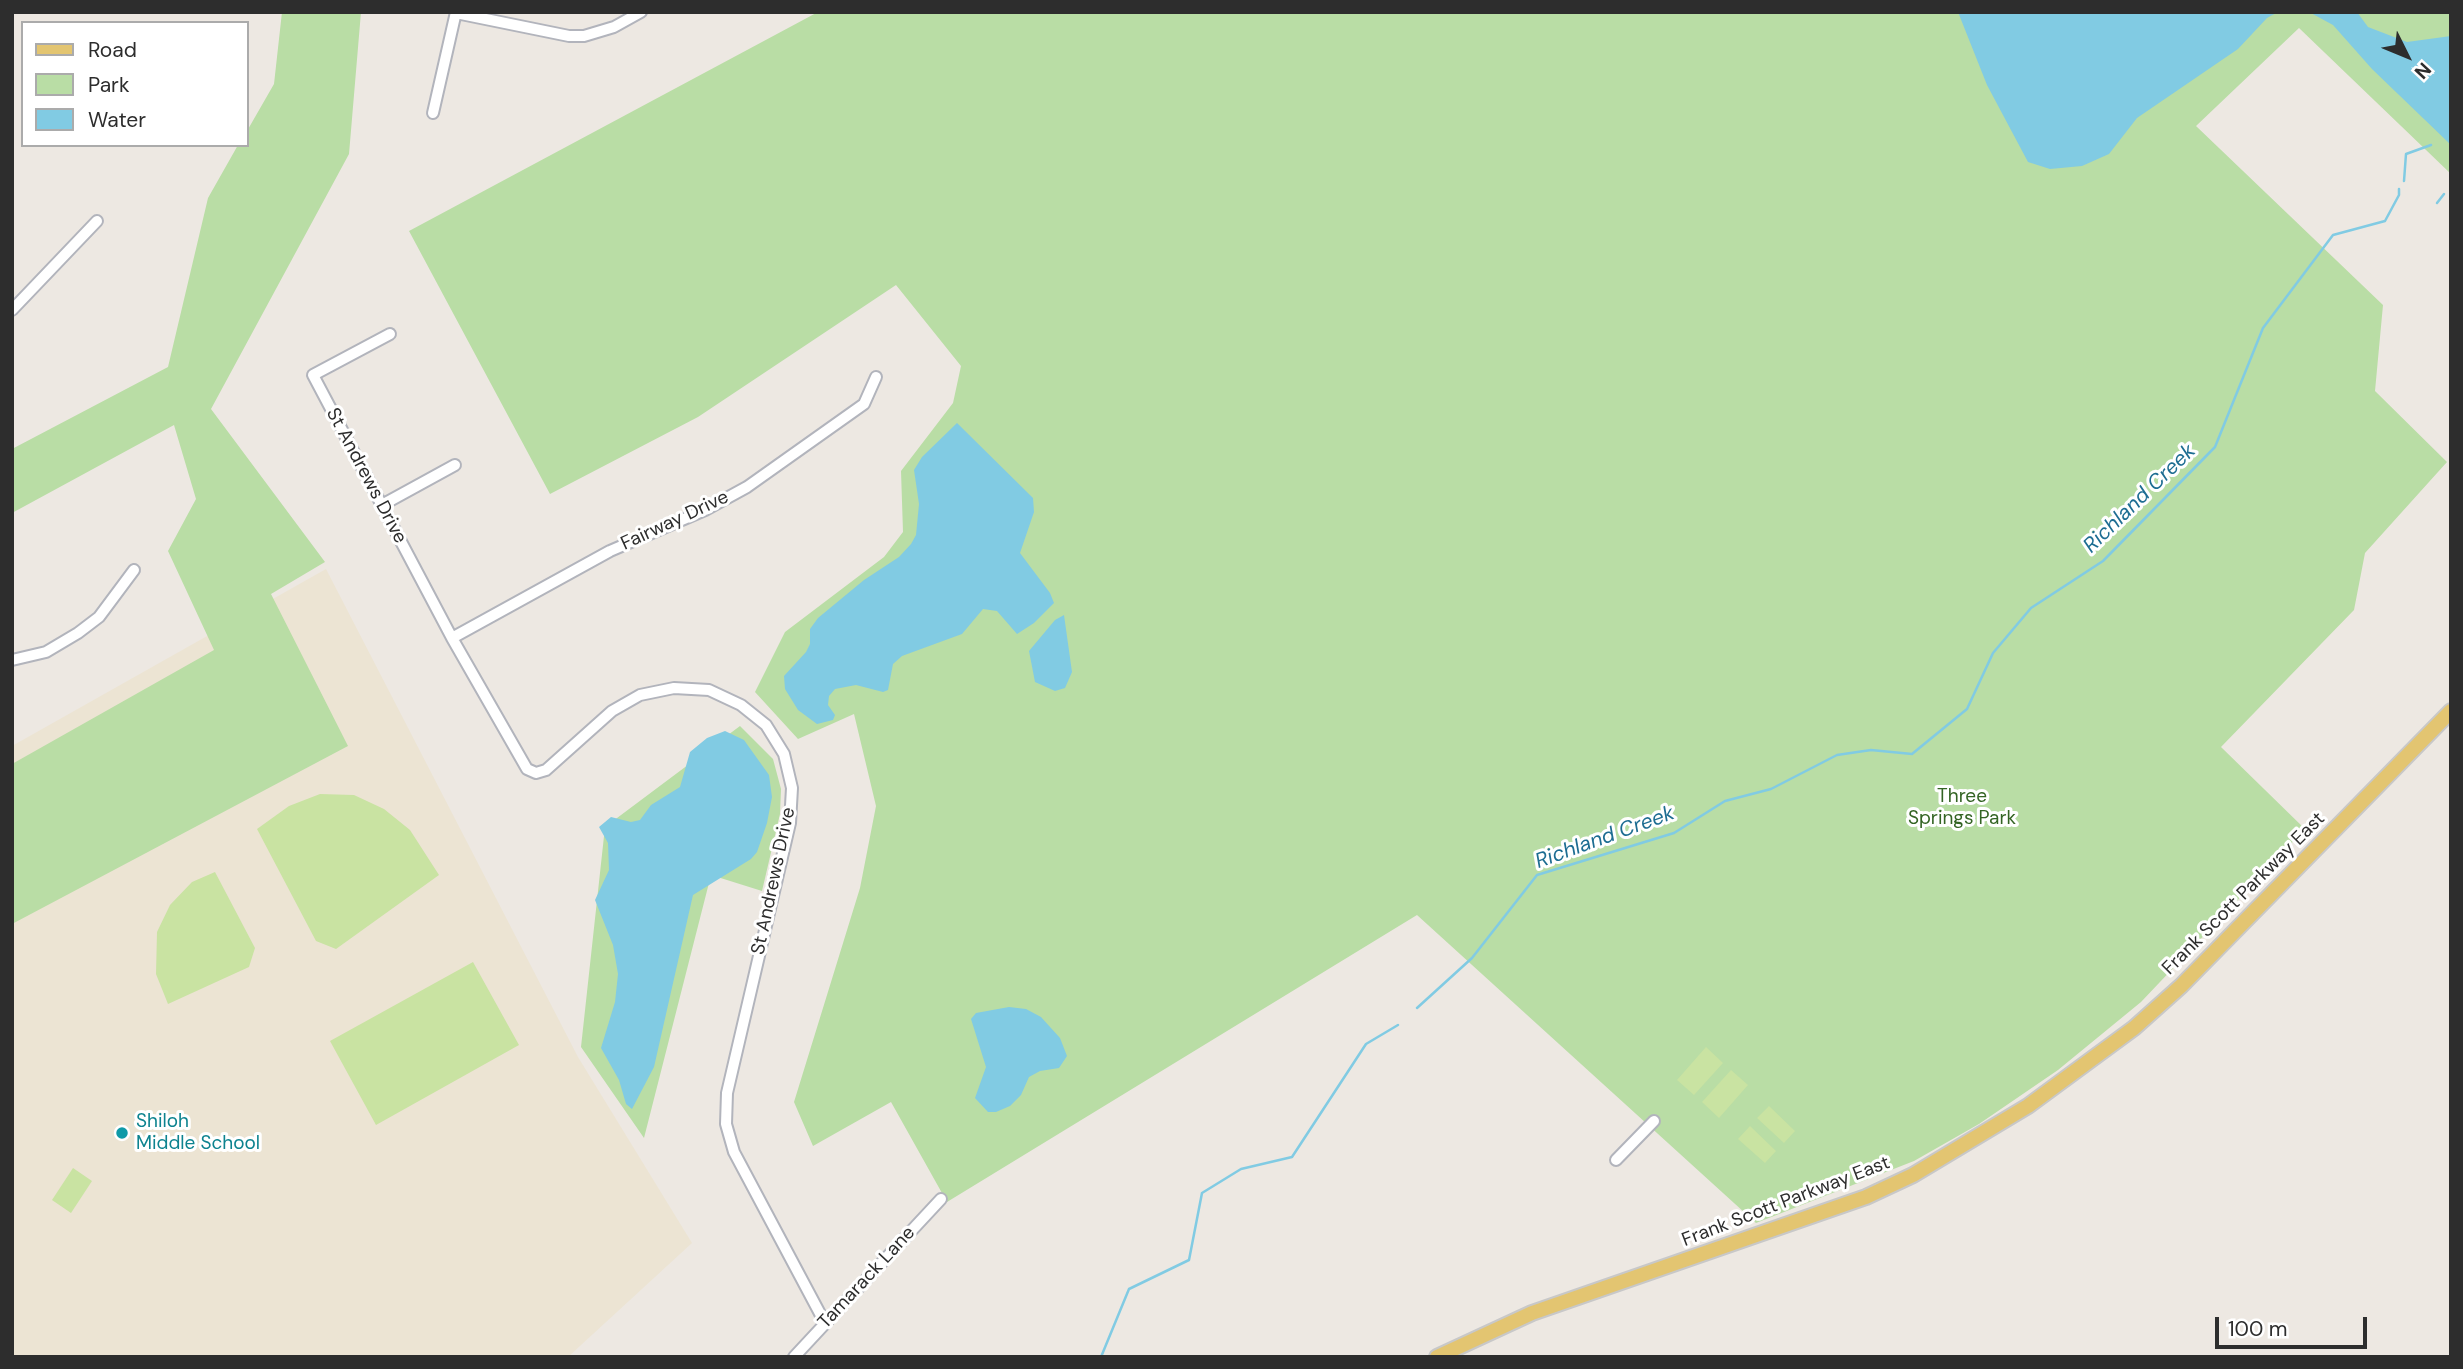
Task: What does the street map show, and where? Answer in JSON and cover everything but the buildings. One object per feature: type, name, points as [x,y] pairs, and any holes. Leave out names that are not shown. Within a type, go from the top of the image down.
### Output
[{"type":"main road","name":"Frank Scott Parkway East","points":[[1437,1357],[1532,1313],[1866,1197],[1913,1175],[2028,1106],[2112,1045],[2181,986],[2451,710]]},
{"type":"street","points":[[433,113],[456,13],[569,36],[598,33],[641,12]]},
{"type":"street","points":[[12,310],[97,221]]},
{"type":"street","name":"St Andrews Drive","points":[[390,334],[313,376],[452,638],[527,769],[536,773],[546,770],[612,711],[640,695],[674,688],[709,690],[741,705],[766,725],[784,754],[792,789],[790,823],[727,1093],[726,1124],[734,1152],[825,1323]]},
{"type":"street","name":"Fairway Drive","points":[[452,638],[610,551],[705,510],[747,486],[864,404],[876,377]]},
{"type":"street","points":[[382,505],[455,465]]},
{"type":"street","points":[[12,660],[46,652],[78,633],[99,617],[134,570]]},
{"type":"street","points":[[1616,1160],[1654,1121]]},
{"type":"street","name":"Tamarack Lane","points":[[794,1357],[942,1199]]},
{"type":"shaded area","points":[[326,569],[578,1057],[692,1243],[568,1357],[12,1357],[12,746]]},
{"type":"green space","points":[[282,12],[361,12],[349,154],[211,409],[325,562],[271,594],[348,746],[12,924],[12,764],[214,650],[168,551],[196,499],[174,425],[12,513],[12,449],[168,367],[208,198],[237,147],[248,147],[248,129],[274,84]]},
{"type":"green space","name":"Three Springs Park","points":[[818,12],[2451,12],[2451,174],[2299,28],[2196,126],[2383,305],[2375,391],[2447,462],[2365,553],[2354,610],[2221,747],[2305,829],[2141,1002],[2058,1070],[1979,1124],[1914,1161],[1756,1223],[1417,915],[947,1202],[891,1102],[813,1146],[794,1102],[860,888],[876,806],[854,714],[798,739],[755,692],[785,632],[884,557],[903,532],[901,471],[953,403],[961,366],[896,285],[698,417],[550,494],[409,231]]},
{"type":"green space","points":[[740,726],[773,759],[781,789],[780,814],[762,891],[711,875],[644,1138],[581,1047],[605,827]]},
{"type":"green space","points":[[320,794],[354,795],[384,809],[410,830],[439,875],[336,949],[316,941],[257,829],[289,806]]},
{"type":"green space","points":[[215,872],[255,948],[249,967],[168,1004],[156,974],[157,932],[170,905],[192,882]]},
{"type":"green space","points":[[473,962],[519,1045],[376,1125],[330,1041]]},
{"type":"green space","points":[[1706,1047],[1723,1063],[1694,1095],[1677,1080]]},
{"type":"green space","points":[[1731,1070],[1748,1085],[1719,1118],[1702,1102]]},
{"type":"green space","points":[[1769,1106],[1795,1131],[1784,1143],[1757,1118]]},
{"type":"green space","points":[[1750,1126],[1776,1151],[1765,1163],[1738,1139]]},
{"type":"green space","points":[[73,1168],[92,1181],[71,1213],[52,1200]]},
{"type":"water","points":[[1958,12],[2278,12],[2267,18],[2238,49],[2137,118],[2109,154],[2082,166],[2050,169],[2028,162],[1987,85]]},
{"type":"water","points":[[2309,12],[2357,12],[2368,27],[2407,42],[2451,36],[2451,145],[2372,69],[2333,25]]},
{"type":"water","points":[[957,423],[1033,498],[1034,512],[1020,553],[1050,593],[1054,603],[1034,623],[1017,634],[997,611],[983,609],[962,634],[902,656],[893,664],[888,690],[883,692],[856,685],[835,689],[829,696],[828,705],[835,715],[833,720],[817,724],[798,710],[785,689],[784,676],[806,652],[810,644],[810,629],[818,618],[864,580],[899,557],[911,544],[916,535],[919,504],[914,470],[922,457]]},
{"type":"water","points":[[1064,615],[1072,672],[1065,688],[1055,691],[1035,682],[1029,651],[1055,620]]},
{"type":"water","points":[[725,731],[744,740],[769,775],[772,797],[767,823],[757,852],[751,859],[693,895],[654,1067],[632,1109],[626,1104],[619,1080],[601,1048],[615,1002],[618,974],[613,945],[595,900],[609,870],[608,843],[599,827],[611,817],[631,822],[640,820],[651,805],[680,787],[690,752],[707,738]]},
{"type":"water","points":[[1009,1007],[1026,1009],[1041,1017],[1060,1038],[1067,1056],[1059,1068],[1040,1071],[1029,1077],[1021,1095],[1010,1106],[996,1112],[988,1112],[975,1098],[986,1067],[971,1019],[976,1013]]},
{"type":"waterway","name":"Richland Creek","points":[[2404,181],[2406,154],[2431,145]]},
{"type":"waterway","name":"Richland Creek","points":[[1417,1008],[1472,958],[1537,875],[1674,833],[1725,801],[1771,789],[1837,755],[1871,750],[1912,754],[1967,709],[1993,653],[2031,608],[2103,561],[2215,447],[2263,328],[2333,235],[2385,221],[2399,195],[2399,189]]},
{"type":"waterway","points":[[2437,203],[2444,194]]},
{"type":"waterway","name":"Richland Creek","points":[[1101,1357],[1129,1289],[1189,1260],[1202,1193],[1241,1169],[1292,1157],[1366,1044],[1398,1025]]},
{"type":"place","name":"Shiloh Middle School","points":[[122,1133]]}]
